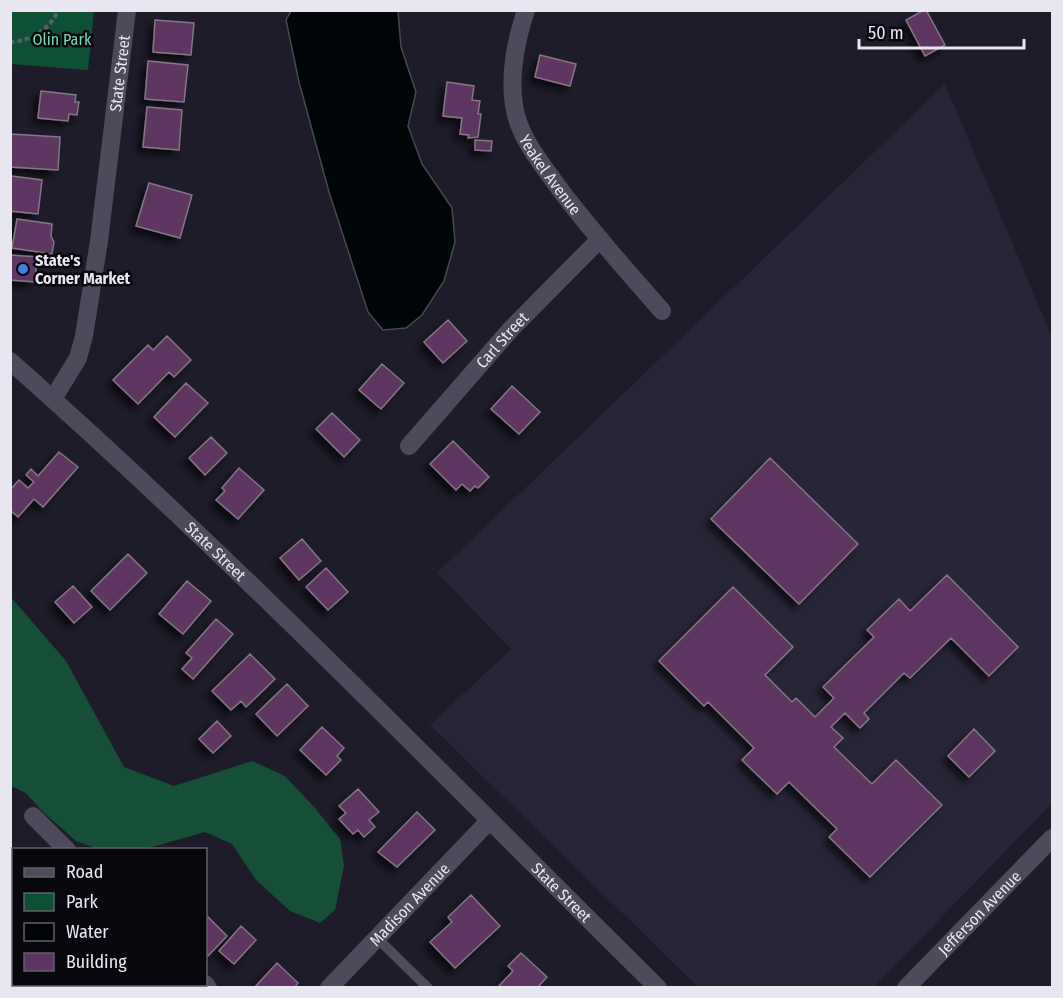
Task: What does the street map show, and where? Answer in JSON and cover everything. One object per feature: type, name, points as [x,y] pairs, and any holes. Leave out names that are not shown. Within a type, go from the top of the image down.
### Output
[{"type":"street","name":"State Street","points":[[127,10],[99,241],[84,336],[78,358],[53,399],[154,492],[657,987]]},
{"type":"street","name":"Yeakel Avenue","points":[[526,10],[514,55],[512,80],[514,105],[520,129],[539,161],[600,239],[662,311]]},
{"type":"street","name":"Carl Street","points":[[409,446],[511,329],[600,239]]},
{"type":"street","points":[[10,361],[53,399]]},
{"type":"street","points":[[33,816],[66,848]]},
{"type":"street","name":"Madison Avenue","points":[[329,987],[489,820]]},
{"type":"street","name":"Jefferson Avenue","points":[[906,987],[1053,838]]},
{"type":"lane","points":[[377,938],[428,987]]},
{"type":"path","points":[[10,42],[39,33],[56,16],[58,10]]},
{"type":"shaded area","points":[[945,84],[1052,337],[1052,803],[874,987],[698,987],[430,725],[511,649],[437,573]]},
{"type":"green space","name":"Olin Park","points":[[10,11],[94,11],[88,70],[11,64]]},
{"type":"green space","points":[[10,596],[66,661],[124,767],[174,786],[252,761],[285,776],[340,839],[344,866],[335,910],[320,923],[290,911],[256,880],[232,844],[205,832],[149,848],[95,848],[76,841],[43,812],[26,793],[11,786]]},
{"type":"green space","points":[[10,916],[12,918],[12,986],[132,986],[132,987],[11,987]]},
{"type":"water","points":[[291,11],[398,11],[401,47],[416,92],[408,126],[422,164],[452,208],[455,242],[444,281],[422,315],[406,328],[383,330],[368,312],[329,192],[299,82],[286,20]]},
{"type":"building","points":[[924,10],[945,45],[925,56],[906,20]]},
{"type":"building","points":[[155,20],[194,23],[191,55],[153,52]]},
{"type":"building","points":[[540,55],[576,64],[570,86],[535,77]]},
{"type":"building","points":[[148,61],[188,65],[184,102],[145,99]]},
{"type":"building","points":[[447,82],[474,86],[472,100],[480,101],[478,137],[468,138],[469,135],[460,134],[462,118],[443,116]]},
{"type":"building","points":[[41,91],[76,95],[75,102],[79,102],[77,115],[69,114],[68,121],[38,118]]},
{"type":"building","points":[[147,107],[182,110],[179,150],[143,147]]},
{"type":"building","points":[[10,134],[60,137],[58,170],[10,167]]},
{"type":"building","points":[[475,140],[492,141],[491,151],[475,150]]},
{"type":"building","points":[[11,176],[42,180],[38,214],[10,211]]},
{"type":"building","points":[[149,183],[192,195],[180,238],[136,226]]},
{"type":"building","points":[[17,219],[52,224],[51,236],[54,242],[52,254],[12,248]]},
{"type":"building","name":"State's Corner Market","points":[[10,255],[37,257],[35,282],[10,280]]},
{"type":"building","points":[[448,320],[467,341],[443,363],[424,342]]},
{"type":"building","points":[[167,336],[191,360],[174,377],[169,372],[138,404],[113,380],[148,345],[153,350]]},
{"type":"building","points":[[382,364],[404,383],[381,409],[359,390]]},
{"type":"building","points":[[186,383],[208,403],[175,437],[154,417]]},
{"type":"building","points":[[512,386],[540,412],[519,434],[491,409]]},
{"type":"building","points":[[332,413],[360,440],[344,457],[316,429]]},
{"type":"building","points":[[211,437],[227,453],[205,475],[189,458]]},
{"type":"building","points":[[453,441],[489,477],[478,488],[475,486],[470,491],[462,484],[456,490],[430,464]]},
{"type":"building","points":[[59,452],[78,467],[43,507],[34,499],[18,517],[10,510],[10,490],[19,480],[28,488],[34,482],[26,475],[31,469],[38,476]]},
{"type":"building","points":[[770,458],[858,544],[799,604],[711,519]]},
{"type":"building","points":[[239,468],[264,490],[238,519],[216,500],[225,491],[222,488]]},
{"type":"building","points":[[302,539],[321,561],[299,580],[280,558]]},
{"type":"building","points":[[128,554],[147,573],[110,610],[91,591]]},
{"type":"building","points":[[326,568],[348,592],[328,610],[306,587]]},
{"type":"building","points":[[947,575],[1018,647],[989,676],[951,638],[910,678],[904,673],[864,713],[869,719],[860,728],[845,713],[831,727],[843,738],[834,747],[872,784],[896,760],[942,805],[870,877],[829,837],[837,829],[789,782],[777,794],[742,760],[754,748],[708,702],[704,706],[659,661],[733,587],[793,647],[765,675],[792,702],[796,698],[815,717],[834,698],[823,687],[874,637],[867,630],[899,599],[910,611]]},
{"type":"building","points":[[187,581],[211,601],[183,634],[159,614]]},
{"type":"building","points":[[73,586],[92,607],[74,623],[55,602]]},
{"type":"building","points":[[216,619],[233,634],[193,679],[182,669],[192,658],[186,653]]},
{"type":"building","points":[[250,654],[275,679],[246,707],[241,701],[231,710],[212,691]]},
{"type":"building","points":[[287,684],[308,706],[277,736],[256,714]]},
{"type":"building","points":[[217,721],[231,736],[213,753],[199,739]]},
{"type":"building","points":[[322,727],[344,748],[337,756],[341,760],[326,775],[300,750]]},
{"type":"building","points":[[974,729],[995,751],[969,777],[948,756]]},
{"type":"building","points":[[358,789],[379,812],[369,820],[375,827],[364,837],[358,830],[353,834],[339,819],[346,813],[339,806]]},
{"type":"building","points":[[417,812],[435,830],[397,867],[378,852]]},
{"type":"building","points":[[471,895],[500,926],[455,968],[430,942],[452,922],[448,917]]},
{"type":"building","points":[[207,916],[227,936],[207,955]]},
{"type":"building","points":[[241,926],[256,940],[234,964],[219,951]]},
{"type":"building","points":[[521,953],[547,977],[537,988],[497,988],[513,971],[508,966]]},
{"type":"building","points":[[277,963],[298,983],[294,988],[254,988]]},
{"type":"place","name":"State's Corner Market","points":[[23,269]]}]
